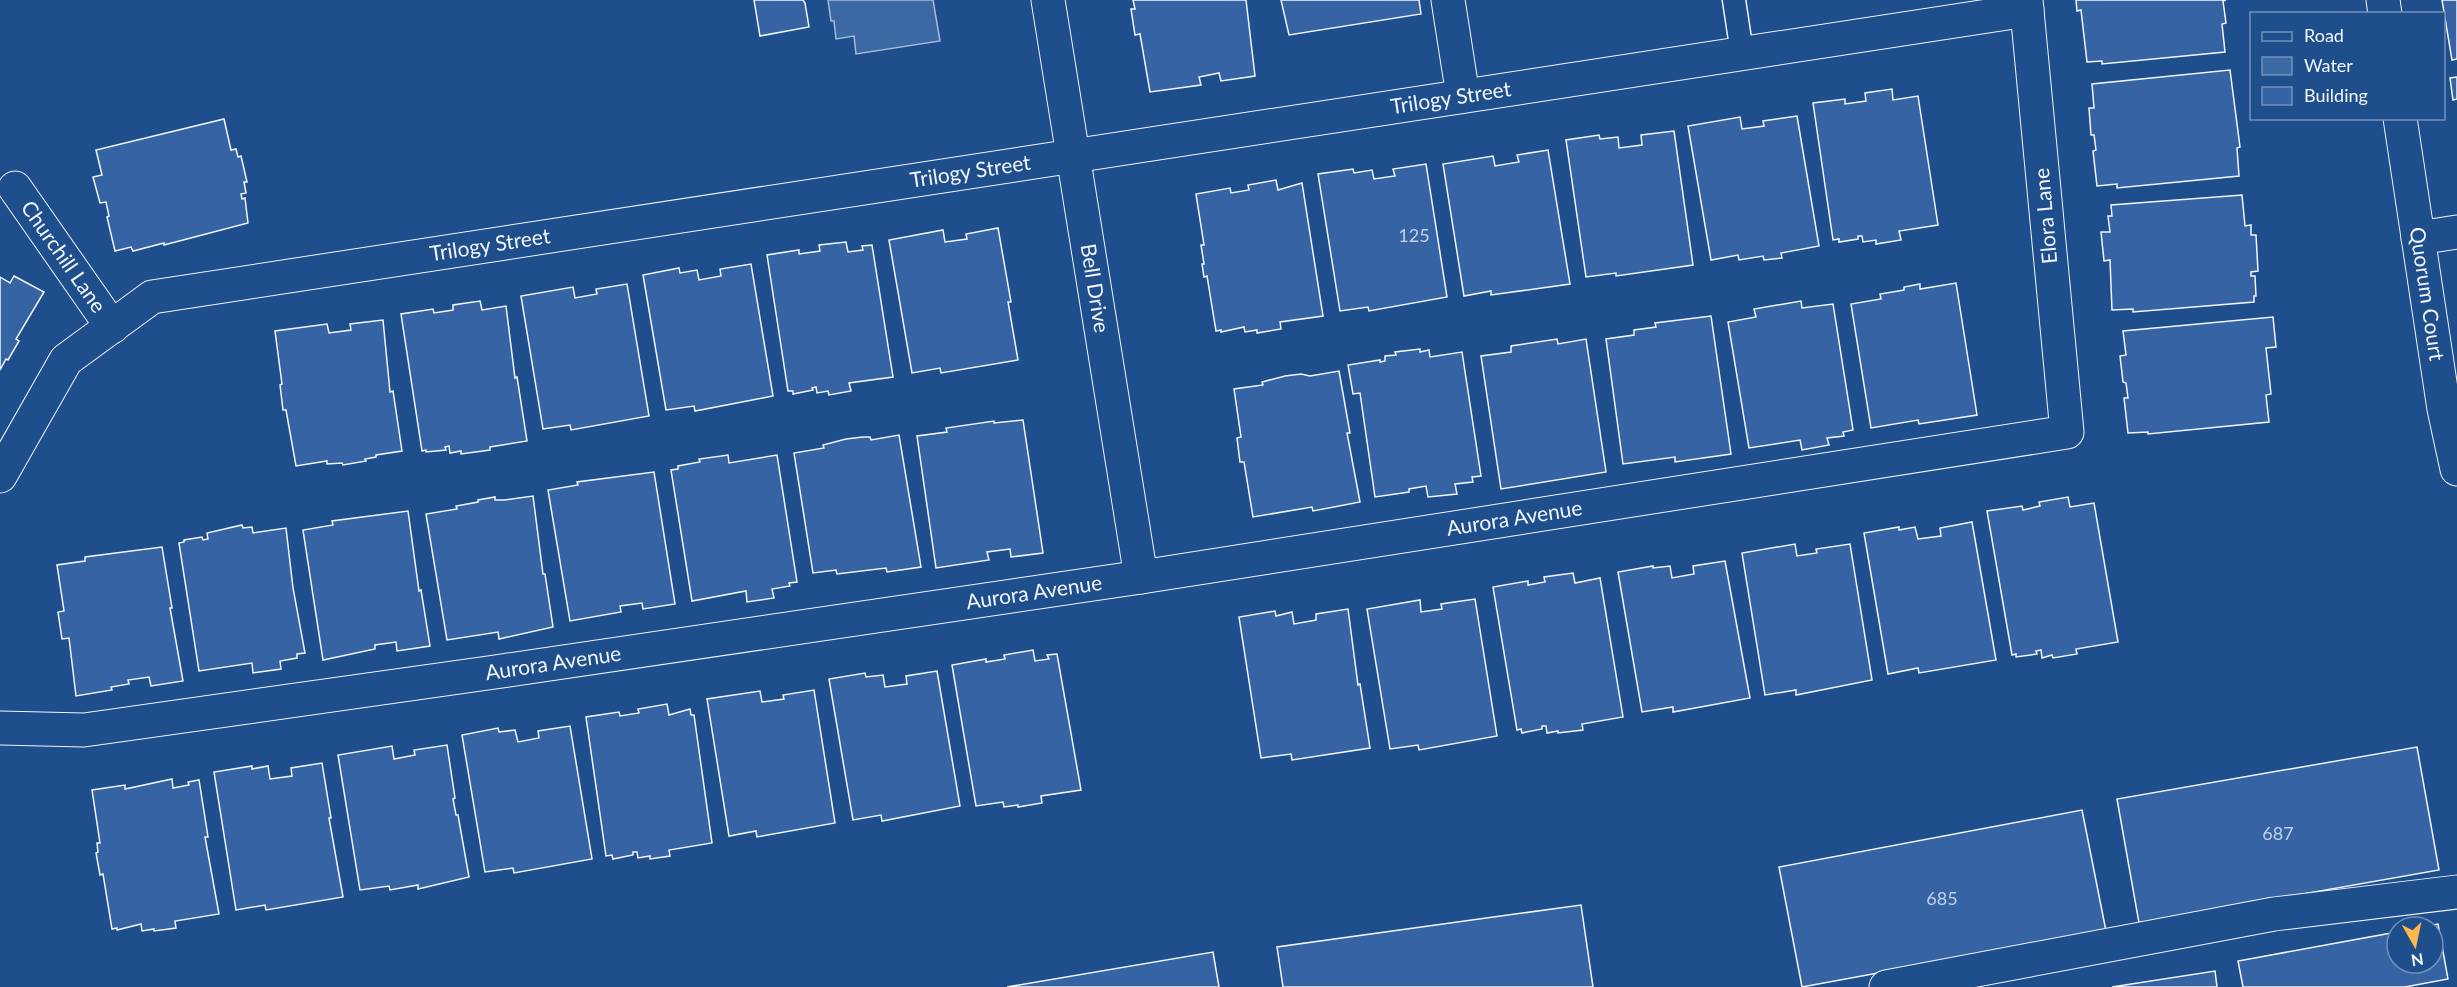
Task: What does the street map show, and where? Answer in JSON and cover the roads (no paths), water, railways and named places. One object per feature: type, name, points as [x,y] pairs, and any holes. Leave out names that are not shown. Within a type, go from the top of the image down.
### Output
[{"type":"street","name":"Bell Drive","points":[[1048,0],[1141,577]]},
{"type":"street","points":[[1448,0],[1462,96]]},
{"type":"street","name":"Trilogy Street","points":[[0,476],[66,360],[152,297],[1742,53],[2026,5]]},
{"type":"street","name":"Elora Lane","points":[[2026,5],[2067,432]]},
{"type":"street","name":"Quorum Court","points":[[2400,120],[2444,409],[2457,469]]},
{"type":"street","name":"Churchill Lane","points":[[15,188],[112,327]]},
{"type":"street","points":[[2418,238],[2457,232]]},
{"type":"street","name":"Aurora Avenue","points":[[0,728],[84,730],[1141,577],[2067,432]]},
{"type":"street","points":[[1886,987],[2274,914],[2457,892]]},
{"type":"lane","points":[[1734,0],[1742,53]]},
{"type":"water","points":[[828,0],[933,0],[940,41],[856,54],[854,36],[836,39]]}]
